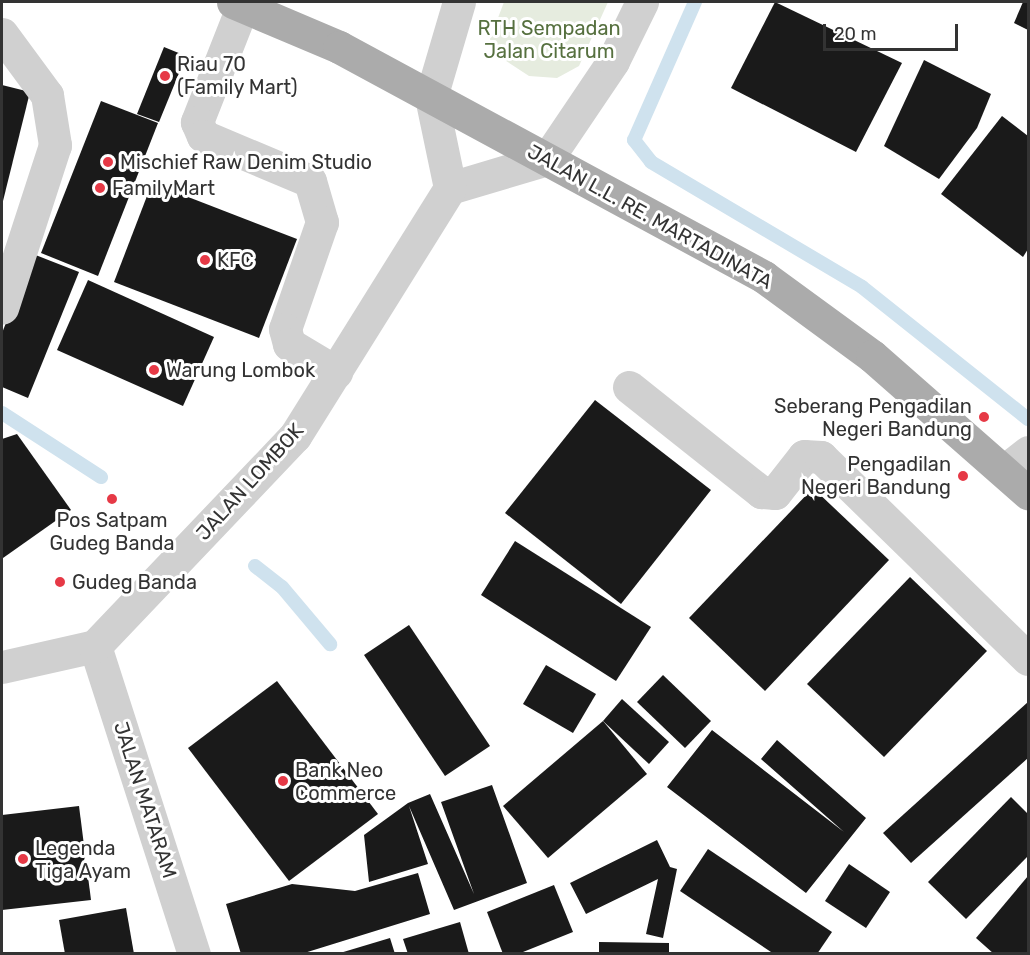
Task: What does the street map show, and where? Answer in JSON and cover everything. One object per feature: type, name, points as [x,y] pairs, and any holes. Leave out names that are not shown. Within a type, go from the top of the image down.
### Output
[{"type":"main road","name":"JALAN L.L. RE. MARTADINATA","points":[[238,3],[339,47],[764,277],[1017,461],[1029,493]]},
{"type":"street","points":[[459,2],[431,97],[450,188],[546,159],[613,61],[642,2]]},
{"type":"street","points":[[238,3],[197,122],[203,136],[310,181],[322,222],[285,329],[289,344],[336,372]]},
{"type":"street","points":[[2,34],[47,95],[55,145],[2,308]]},
{"type":"street","name":"JALAN LOMBOK","points":[[95,646],[251,486],[295,436],[450,188]]},
{"type":"street","points":[[629,387],[761,492],[775,493],[804,456],[821,457],[1029,659]]},
{"type":"street","points":[[2,667],[95,646]]},
{"type":"street","name":"JALAN MATARAM","points":[[95,646],[194,954]]},
{"type":"green space","name":"RTH Sempadan Jalan Citarum","points":[[504,2],[608,2],[579,66],[557,78],[529,76],[494,53],[490,39]]},
{"type":"building","points":[[775,2],[902,63],[856,152],[731,88]]},
{"type":"building","points":[[1023,2],[1028,2],[1028,30],[1014,23]]},
{"type":"building","name":"Riau 70 (Family Mart)","points":[[164,47],[186,56],[159,122],[137,114]]},
{"type":"building","points":[[924,60],[991,94],[977,128],[939,179],[884,146]]},
{"type":"building","points":[[2,85],[30,92],[2,205]]},
{"type":"building","name":"FamilyMart","points":[[101,101],[158,123],[98,276],[41,253]]},
{"type":"building","points":[[1002,116],[1028,136],[1028,249],[1023,257],[941,194]]},
{"type":"building","name":"KFC","points":[[152,183],[297,239],[259,338],[114,282]]},
{"type":"building","points":[[33,254],[79,272],[28,398],[2,387],[2,333]]},
{"type":"building","points":[[88,280],[214,337],[183,406],[57,350]]},
{"type":"building","points":[[595,400],[711,490],[621,604],[505,513]]},
{"type":"building","points":[[17,434],[71,510],[3,558],[2,439]]},
{"type":"building","points":[[813,488],[889,560],[765,691],[689,618]]},
{"type":"building","points":[[515,541],[651,627],[616,681],[481,595]]},
{"type":"building","points":[[910,577],[987,651],[884,757],[807,684]]},
{"type":"building","points":[[409,625],[490,746],[445,776],[364,655]]},
{"type":"building","points":[[546,665],[596,694],[573,733],[523,704]]},
{"type":"building","points":[[663,675],[711,721],[685,748],[637,702]]},
{"type":"building","name":"Bank Neo Commerce","points":[[277,681],[378,814],[289,881],[188,748]]},
{"type":"building","points":[[622,699],[669,742],[649,764],[603,721]]},
{"type":"building","points":[[1028,702],[1028,758],[911,863],[883,833]]},
{"type":"building","points":[[603,721],[647,774],[548,858],[503,806]]},
{"type":"building","points":[[712,730],[844,832],[761,759],[777,740],[866,818],[806,893],[667,787]]},
{"type":"building","points":[[492,785],[527,883],[454,910],[409,806],[428,864],[369,882],[364,835],[408,803],[430,794],[474,894],[441,802]]},
{"type":"building","points":[[1011,797],[1028,814],[1028,856],[966,919],[928,882]]},
{"type":"building","points":[[79,806],[91,900],[2,910],[2,815]]},
{"type":"building","points":[[657,840],[670,867],[677,869],[663,938],[646,934],[658,879],[586,914],[570,883]]},
{"type":"building","points":[[708,849],[832,932],[817,954],[774,954],[680,891]]},
{"type":"building","points":[[849,864],[890,892],[866,928],[825,901]]},
{"type":"building","points":[[418,873],[430,914],[301,954],[241,954],[226,904],[292,884],[355,891]]},
{"type":"building","points":[[1028,876],[1028,954],[994,954],[976,938]]},
{"type":"building","points":[[554,885],[573,932],[518,954],[503,954],[487,912]]},
{"type":"building","points":[[126,908],[134,954],[65,954],[59,920]]},
{"type":"building","points":[[460,922],[469,954],[408,954],[403,939]]},
{"type":"building","points":[[390,938],[395,954],[340,954],[340,953]]},
{"type":"building","points":[[599,942],[669,943],[669,954],[599,954]]},
{"type":"waterway","points":[[695,2],[634,140],[651,162],[862,287],[1028,419]]},
{"type":"waterway","points":[[2,413],[101,477]]},
{"type":"waterway","points":[[255,566],[282,587],[330,644]]},
{"type":"place","name":"Riau 70 (Family Mart)","points":[[165,76]]},
{"type":"place","name":"Mischief Raw Denim Studio","points":[[108,162]]},
{"type":"place","name":"FamilyMart","points":[[100,188]]},
{"type":"place","name":"KFC","points":[[205,260]]},
{"type":"place","name":"Warung Lombok","points":[[154,370]]},
{"type":"place","name":"Seberang Pengadilan Negeri Bandung","points":[[984,417]]},
{"type":"place","name":"Pengadilan Negeri Bandung","points":[[963,476]]},
{"type":"place","name":"Pos Satpam Gudeg Banda","points":[[112,499]]},
{"type":"place","name":"Gudeg Banda","points":[[60,582]]},
{"type":"place","name":"Bank Neo Commerce","points":[[283,781]]},
{"type":"place","name":"Legenda Tiga Ayam","points":[[23,859]]}]
